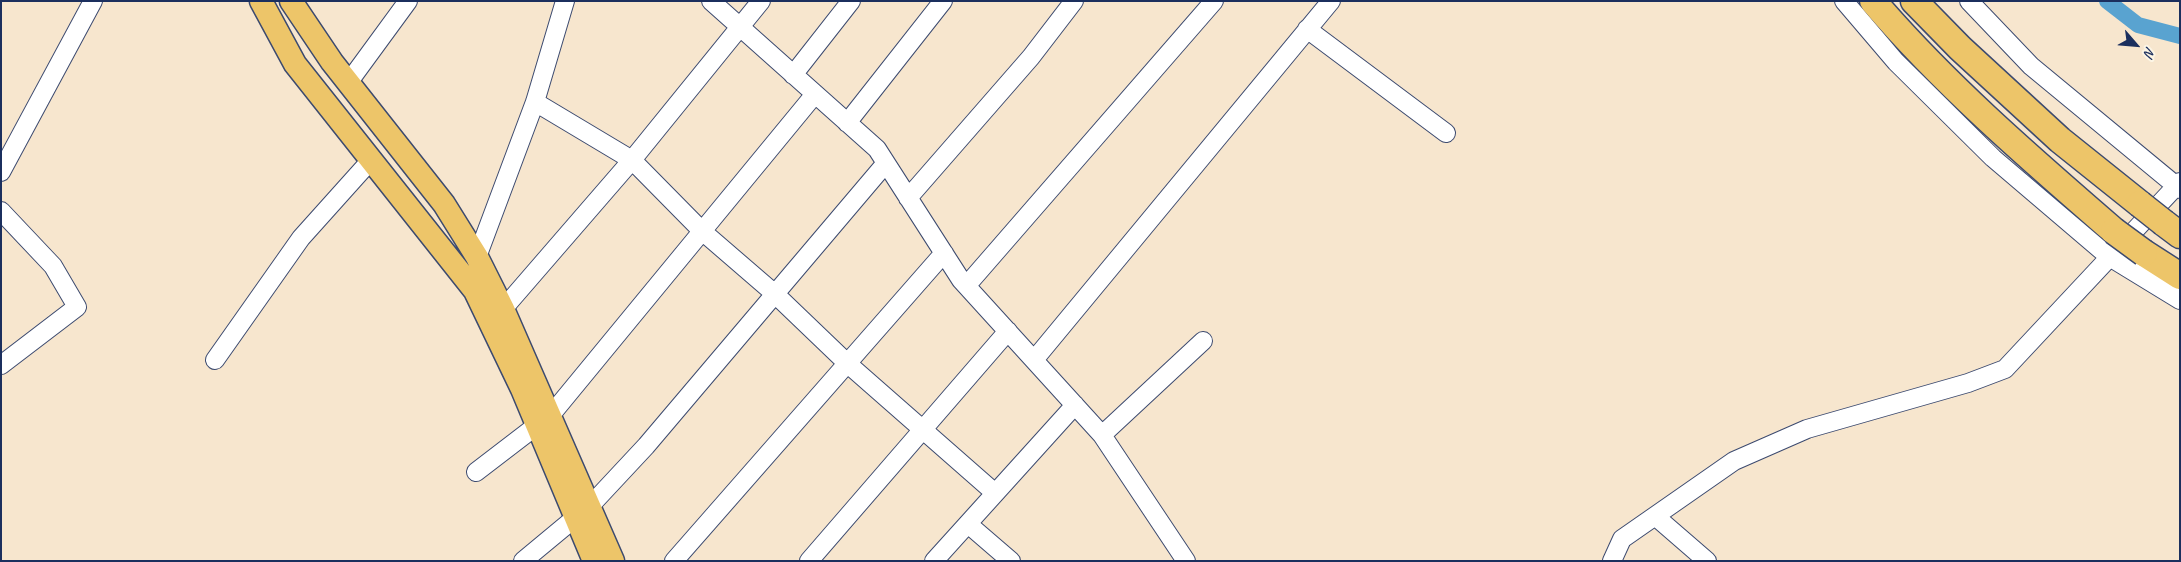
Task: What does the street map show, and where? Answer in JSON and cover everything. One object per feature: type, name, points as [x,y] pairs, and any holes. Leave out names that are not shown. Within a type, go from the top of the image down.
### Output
[{"type":"highway","points":[[1873,1],[1954,86],[2010,140],[2111,244],[2144,253],[2180,276]]},
{"type":"highway","points":[[1914,1],[1960,48],[2060,140],[2172,229]]},
{"type":"main road","points":[[261,1],[295,64],[475,291],[522,389],[543,421]]},
{"type":"main road","points":[[295,3],[348,83],[444,204],[477,257],[503,309],[543,421],[583,512],[613,561]]},
{"type":"main road","points":[[583,512],[594,561]]},
{"type":"street","points":[[1,172],[93,1]]},
{"type":"street","points":[[348,83],[408,1]]},
{"type":"street","points":[[477,257],[535,102],[565,1]]},
{"type":"street","points":[[711,1],[877,149],[944,253],[967,285],[1102,435],[1186,561]]},
{"type":"street","points":[[503,309],[632,160],[761,1]]},
{"type":"street","points":[[794,75],[851,1]]},
{"type":"street","points":[[847,123],[943,1]]},
{"type":"street","points":[[908,198],[1031,57],[1074,1]]},
{"type":"street","points":[[967,285],[1214,1]]},
{"type":"street","points":[[1034,360],[1331,1]]},
{"type":"street","points":[[1844,1],[1896,62],[1993,158],[2111,244],[2180,300]]},
{"type":"street","points":[[1612,561],[1622,539],[1734,460],[1807,429],[1968,383],[2005,369],[2111,244],[2178,185],[2030,66],[1969,1]]},
{"type":"street","points":[[1308,29],[1446,133]]},
{"type":"street","points":[[476,472],[543,421],[815,94]]},
{"type":"street","points":[[535,102],[632,160],[702,231],[775,294],[848,364],[995,493]]},
{"type":"street","points":[[216,360],[300,238],[371,160]]},
{"type":"street","points":[[523,561],[583,512],[646,446],[886,163]]},
{"type":"street","points":[[1,212],[53,266],[77,307],[1,365]]},
{"type":"street","points":[[674,561],[944,253]]},
{"type":"street","points":[[809,561],[1008,331]]},
{"type":"street","points":[[1102,435],[1203,341]]},
{"type":"street","points":[[934,561],[1075,405]]},
{"type":"street","points":[[1655,516],[1707,561]]},
{"type":"street","points":[[968,524],[1011,561]]},
{"type":"waterway","points":[[2107,1],[2138,25],[2180,36]]}]
